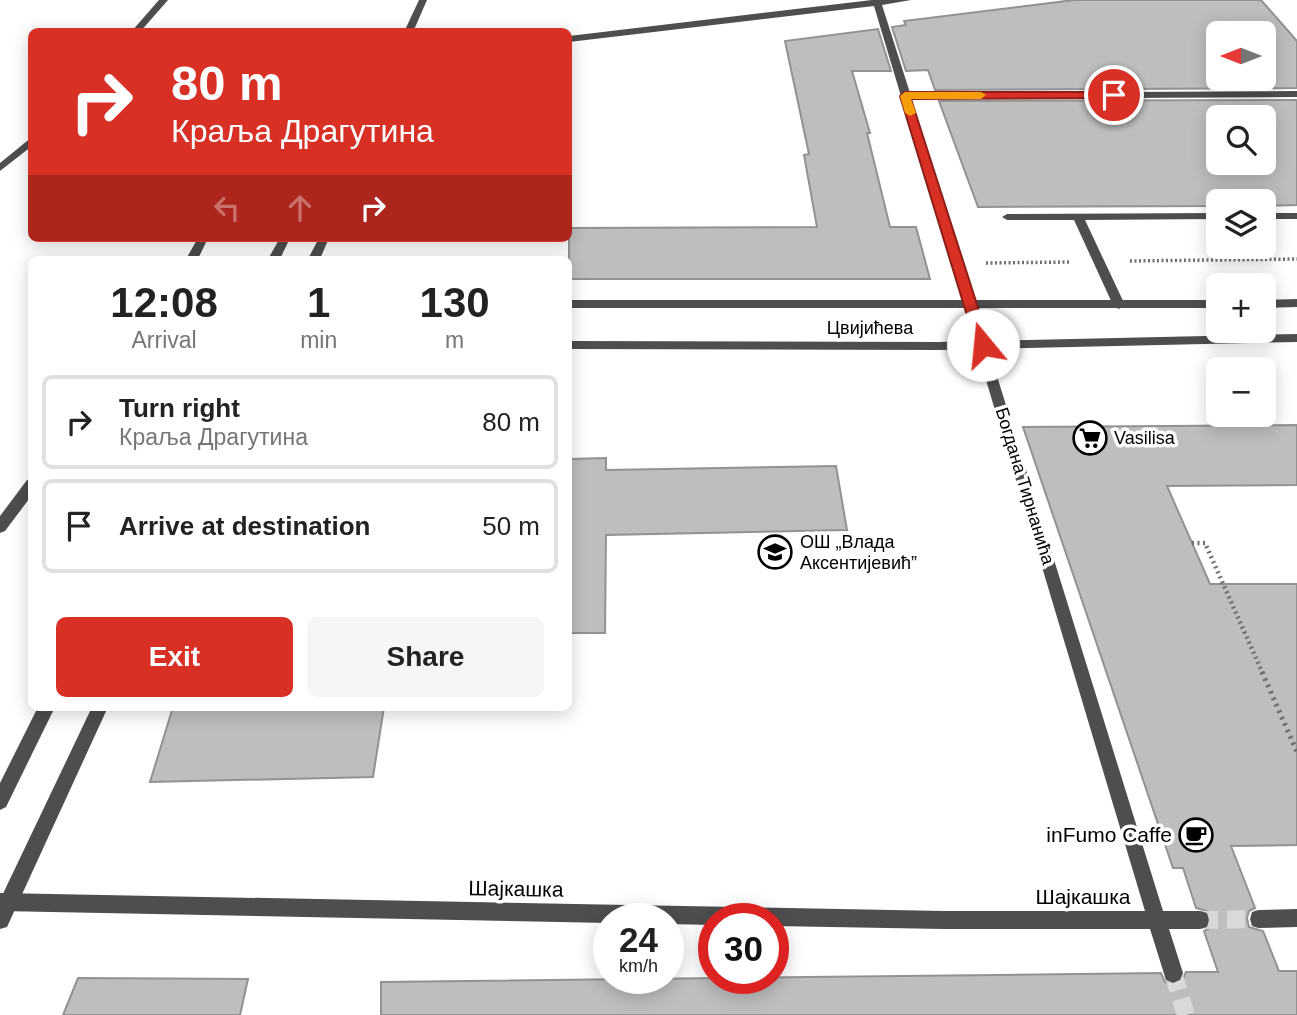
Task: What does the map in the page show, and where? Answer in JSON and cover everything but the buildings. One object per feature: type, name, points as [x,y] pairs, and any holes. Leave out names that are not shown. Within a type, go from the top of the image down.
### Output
[{"type":"street","points":[[139,28],[164,0]]},
{"type":"street","points":[[410,28],[423,0]]},
{"type":"street","points":[[572,39],[907,0]]},
{"type":"street","name":"Богдана Тирнанића","points":[[876,2],[971,304],[1173,972]]},
{"type":"street","points":[[905,96],[1297,94]]},
{"type":"street","points":[[0,168],[28,144]]},
{"type":"street","points":[[1007,217],[1206,216]]},
{"type":"street","points":[[1276,216],[1297,216]]},
{"type":"street","points":[[1078,217],[1119,305]]},
{"type":"street","points":[[1276,304],[1297,303]]},
{"type":"street","name":"Цвијићева","points":[[572,304],[1206,304]]},
{"type":"street","name":"Цвијићева","points":[[572,345],[983,345],[1297,338]]},
{"type":"street","points":[[0,527],[28,489]]},
{"type":"street","points":[[0,801],[45,711]]},
{"type":"street","points":[[3,908],[98,711]]},
{"type":"street","name":"Шајкашка","points":[[3,908],[944,920],[1200,920]]},
{"type":"street","points":[[1259,919],[1297,918]]},
{"type":"path","points":[[1192,543],[1205,543],[1297,752]]},
{"type":"tunnel","points":[[1200,920],[1259,919]]},
{"type":"tunnel","points":[[1173,973],[1186,1015]]},
{"type":"slow traffic","points":[[910,113],[905,96],[981,95]]},
{"type":"place","name":"Vasilisa","points":[[1090,438]]},
{"type":"place","name":"ОШ „Влада Аксентијевић”","points":[[775,552]]},
{"type":"place","name":"inFumo Caffe","points":[[1196,835]]},
{"type":"route","points":[[983,345],[905,96],[1114,95]]}]
